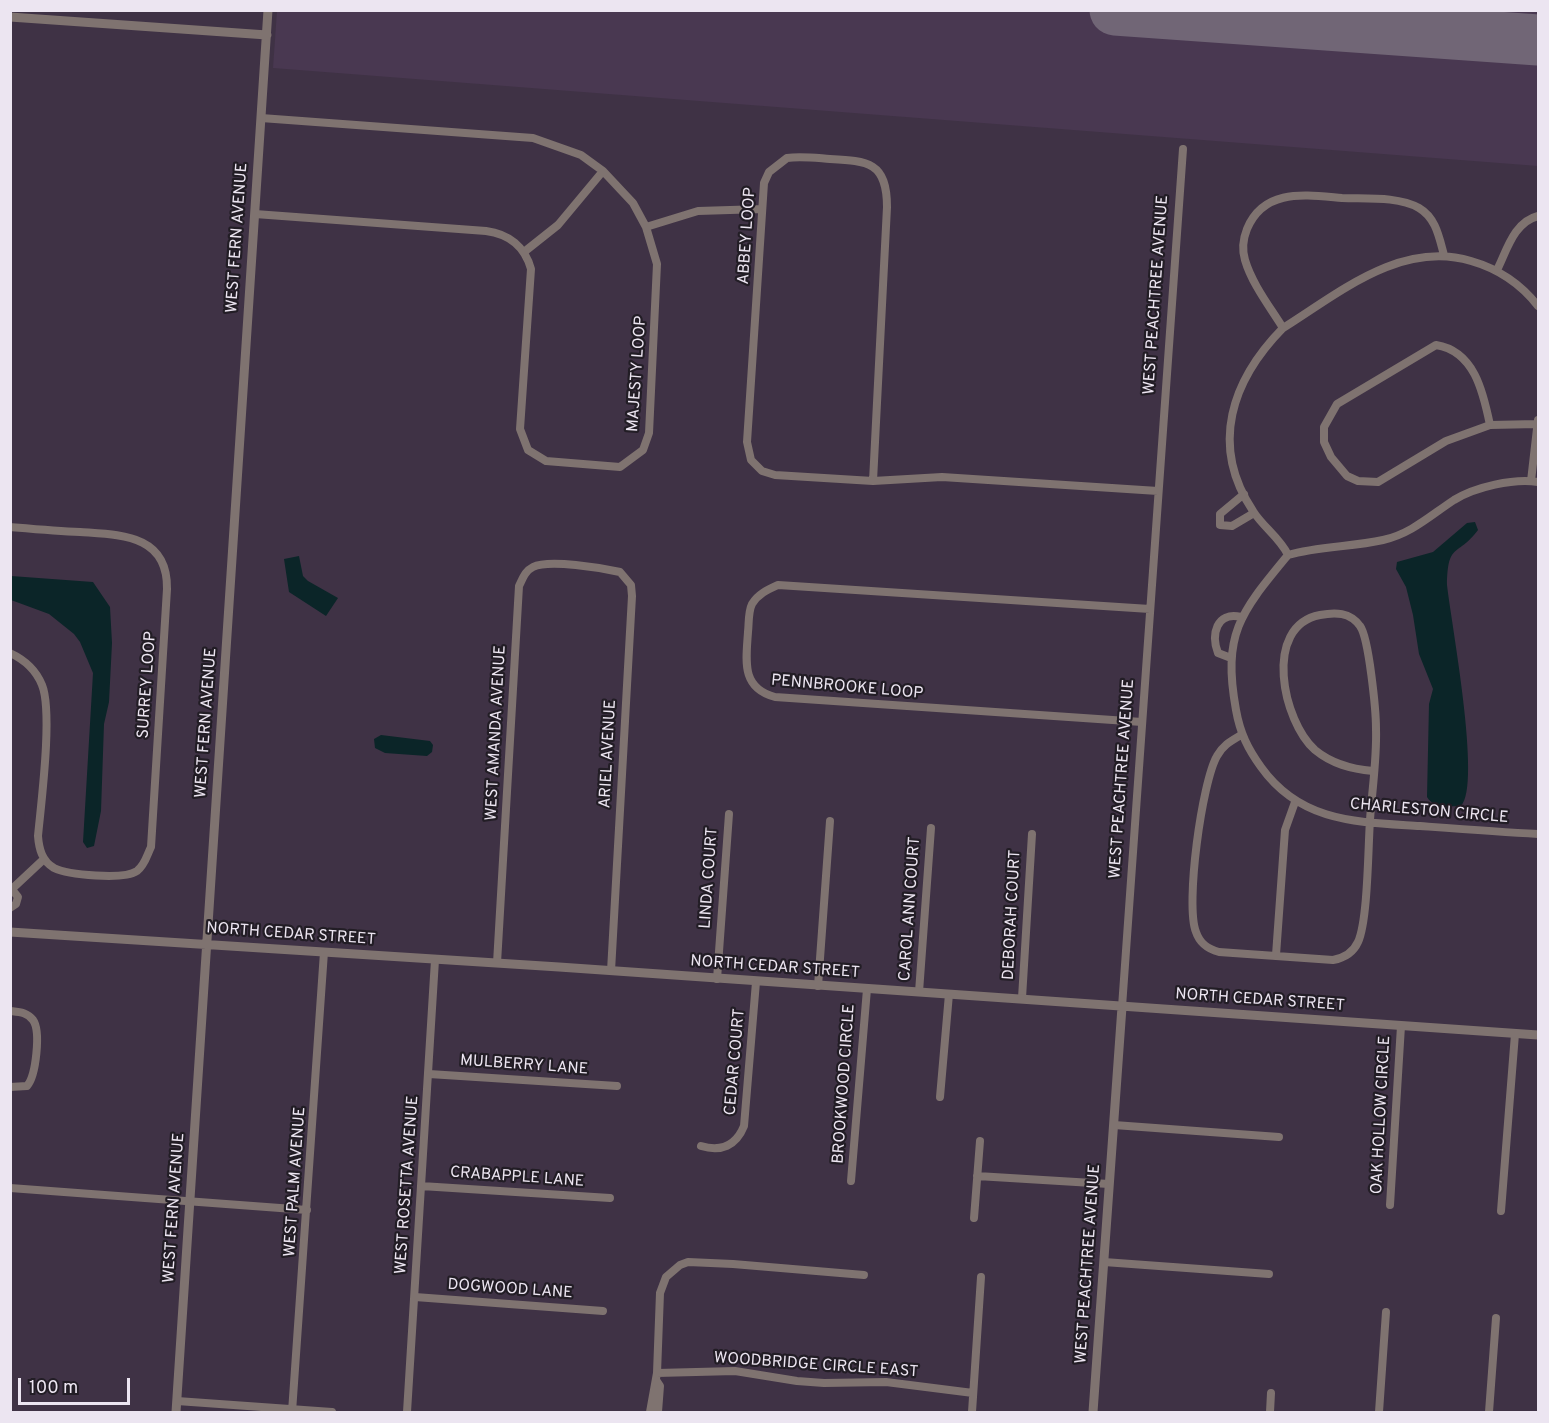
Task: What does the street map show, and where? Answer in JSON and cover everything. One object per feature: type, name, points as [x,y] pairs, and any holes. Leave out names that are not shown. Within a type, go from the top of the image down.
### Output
[{"type":"street","name":"WEST FERN AVENUE","points":[[177,1413],[268,10]]},
{"type":"street","points":[[10,17],[267,35]]},
{"type":"street","name":"MAJESTY LOOP","points":[[261,118],[532,138],[581,155],[603,171],[633,203],[646,227],[657,264],[658,283],[649,433],[643,450],[620,467],[546,461],[535,456],[523,441],[521,416],[531,269],[524,252]]},
{"type":"street","name":"WEST PEACHTREE AVENUE","points":[[1093,1413],[1183,148]]},
{"type":"street","name":"ABBEY LOOP","points":[[873,481],[887,207],[885,181],[879,171],[860,161],[787,158],[769,172],[764,183],[748,453],[757,466],[769,474],[873,481],[942,477],[1158,491]]},
{"type":"street","points":[[255,214],[496,232],[515,242],[524,252],[558,225],[603,171]]},
{"type":"street","points":[[1283,328],[1245,260],[1243,240],[1252,218],[1266,204],[1283,196],[1401,202],[1418,208],[1434,224],[1444,255]]},
{"type":"street","points":[[646,227],[698,211],[762,209]]},
{"type":"street","points":[[1497,270],[1516,231],[1525,221],[1539,216]]},
{"type":"street","points":[[1490,424],[1483,392],[1468,363],[1459,352],[1436,345],[1337,404],[1324,428],[1324,442],[1331,457],[1347,476],[1358,481],[1378,482],[1446,441],[1490,424],[1538,422],[1535,481],[1503,484],[1456,499],[1416,527],[1384,540],[1287,555],[1254,513],[1244,494],[1232,458],[1230,442],[1233,406],[1251,365],[1283,328],[1394,263],[1418,256],[1444,255],[1497,270],[1517,284],[1539,306]]},
{"type":"street","points":[[1244,494],[1220,514],[1220,525],[1232,526],[1254,513]]},
{"type":"street","name":"SURREY LOOP","points":[[10,527],[136,538],[158,555],[168,581],[151,847],[144,864],[136,871],[121,876],[68,873],[53,868],[44,859]]},
{"type":"street","name":"CHARLESTON CIRCLE","points":[[1287,555],[1251,598],[1232,642],[1231,658],[1241,735],[1265,773],[1295,802],[1320,813],[1370,823],[1539,834]]},
{"type":"street","name":"WEST AMANDA AVENUE","points":[[497,963],[519,586],[525,572],[541,564],[590,568]]},
{"type":"street","name":"ARIEL AVENUE","points":[[590,568],[620,572],[631,585],[632,596],[611,971]]},
{"type":"street","name":"PENNBROOKE LOOP","points":[[1142,722],[1034,717],[775,697],[762,694],[753,685],[746,663],[750,607],[766,590],[778,585],[1150,609]]},
{"type":"street","points":[[1241,735],[1226,744],[1217,756],[1208,777],[1199,826],[1193,923],[1203,945],[1212,950],[1333,960],[1351,953],[1358,942],[1362,926],[1370,823],[1376,728],[1365,635],[1351,617],[1337,612],[1316,615],[1302,623],[1289,639],[1284,656],[1283,671],[1291,715],[1299,731],[1314,749],[1337,764],[1373,771]]},
{"type":"street","points":[[1231,658],[1218,653],[1212,640],[1221,621],[1230,616],[1241,617]]},
{"type":"street","points":[[10,653],[24,661],[35,672],[46,697],[38,836],[39,849],[44,859],[12,887],[18,897],[16,904],[10,908]]},
{"type":"street","points":[[1276,955],[1285,830],[1295,802]]},
{"type":"street","name":"LINDA COURT","points":[[717,979],[729,814]]},
{"type":"street","points":[[818,986],[830,821]]},
{"type":"street","name":"CAROL ANN COURT","points":[[919,992],[931,828]]},
{"type":"street","name":"DEBORAH COURT","points":[[1022,998],[1032,834]]},
{"type":"street","name":"NORTH CEDAR STREET","points":[[10,932],[1022,998],[1539,1035]]},
{"type":"street","name":"WEST PALM AVENUE","points":[[292,1411],[324,952]]},
{"type":"street","name":"WEST ROSETTA AVENUE","points":[[407,1413],[435,960]]},
{"type":"street","name":"CEDAR COURT","points":[[701,1146],[726,1148],[735,1141],[744,1125],[756,981]]},
{"type":"street","name":"BROOKWOOD CIRCLE","points":[[851,1181],[867,988]]},
{"type":"street","points":[[940,1097],[949,994]]},
{"type":"street","points":[[10,1011],[27,1014],[32,1018],[36,1035],[33,1078],[27,1086],[10,1087]]},
{"type":"street","name":"OAK HOLLOW CIRCLE","points":[[1390,1204],[1401,1026]]},
{"type":"street","points":[[1502,1211],[1515,1034]]},
{"type":"street","name":"MULBERRY LANE","points":[[429,1074],[617,1086]]},
{"type":"street","points":[[1113,1125],[1278,1137]]},
{"type":"street","points":[[974,1218],[980,1141]]},
{"type":"street","points":[[977,1176],[1109,1184]]},
{"type":"street","name":"CRABAPPLE LANE","points":[[421,1186],[610,1198]]},
{"type":"street","points":[[10,1188],[307,1210]]},
{"type":"street","points":[[650,1413],[657,1377],[660,1293],[666,1277],[680,1265],[688,1262],[733,1264],[864,1275]]},
{"type":"street","points":[[1104,1262],[1269,1274]]},
{"type":"street","points":[[972,1413],[981,1277]]},
{"type":"street","name":"DOGWOOD LANE","points":[[415,1297],[603,1311]]},
{"type":"street","points":[[1379,1413],[1386,1312]]},
{"type":"street","points":[[1489,1413],[1496,1318]]},
{"type":"street","name":"WOODBRIDGE CIRCLE EAST","points":[[657,1377],[735,1371],[806,1382],[886,1382],[972,1393]]},
{"type":"street","points":[[657,1377],[660,1386],[658,1413]]},
{"type":"street","points":[[1270,1413],[1271,1393]]},
{"type":"street","points":[[177,1401],[332,1413]]},
{"type":"shaded area","points":[[277,11],[1538,11],[1538,166],[273,68]]},
{"type":"shaded area","points":[[1475,522],[1478,530],[1455,552],[1449,562],[1447,585],[1467,737],[1467,792],[1461,806],[1442,806],[1430,801],[1427,797],[1429,704],[1433,689],[1419,654],[1406,587],[1396,569],[1397,562],[1433,552],[1467,523]]},
{"type":"shaded area","points":[[299,556],[303,576],[338,598],[326,616],[289,592],[284,559]]},
{"type":"shaded area","points":[[11,576],[93,582],[110,607],[112,643],[109,702],[104,724],[101,811],[94,846],[87,848],[83,842],[93,673],[80,642],[74,634],[49,614],[11,600]]},
{"type":"shaded area","points":[[381,735],[430,741],[433,745],[432,752],[427,756],[385,753],[375,748],[374,739]]},
{"type":"taxiway","points":[[1202,17],[1212,10]]},
{"type":"taxiway","points":[[1232,10],[1241,20]]},
{"type":"taxiway","points":[[1287,23],[1307,10]]},
{"type":"taxiway","points":[[1315,10],[1331,26]]},
{"type":"taxiway","points":[[1525,40],[1538,35]]},
{"type":"runway","points":[[1115,10],[1538,40]]}]
